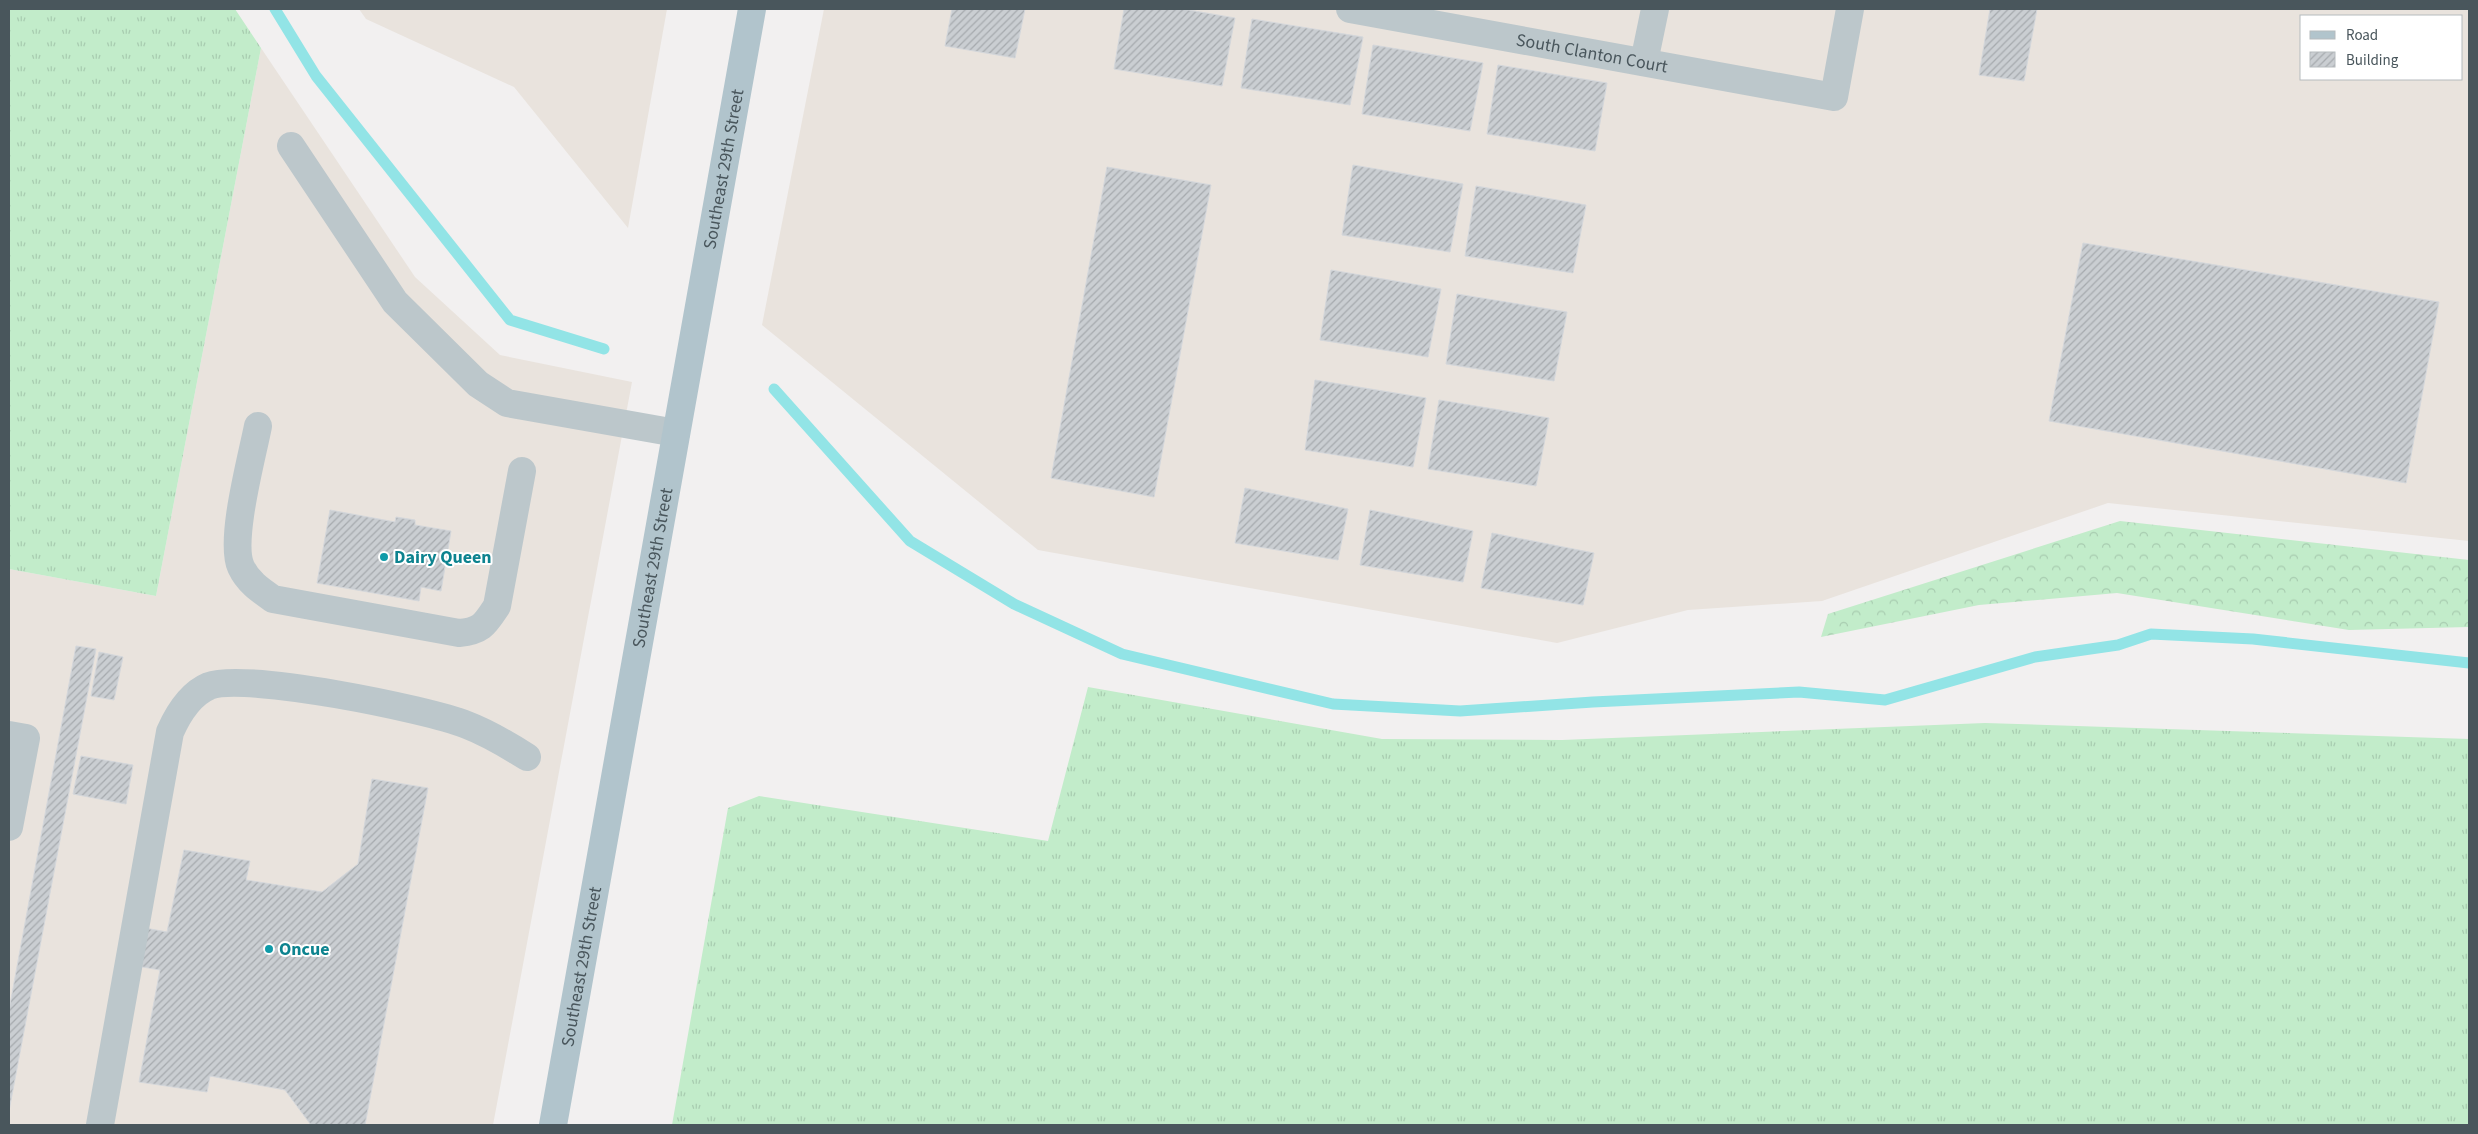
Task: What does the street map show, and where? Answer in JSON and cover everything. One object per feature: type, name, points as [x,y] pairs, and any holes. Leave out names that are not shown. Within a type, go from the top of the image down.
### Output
[{"type":"main road","name":"Southeast 29th Street","points":[[553,1125],[752,9]]},
{"type":"lane","name":"South Clanton Court","points":[[1350,9],[1834,97],[1850,9]]},
{"type":"lane","points":[[1644,62],[1655,9]]},
{"type":"lane","points":[[291,146],[394,302],[478,384],[507,403],[676,433]]},
{"type":"lane","points":[[258,426],[237,534],[240,566],[254,587],[273,599],[459,633],[475,631],[487,621],[497,606],[522,470]]},
{"type":"lane","points":[[100,1125],[170,732],[180,712],[198,693],[208,686],[237,682],[349,698],[438,716],[466,724],[528,757]]},
{"type":"lane","points":[[9,735],[26,738],[9,827]]},
{"type":"shaded area","points":[[359,9],[667,9],[628,228],[514,87],[366,19]]},
{"type":"shaded area","points":[[824,9],[2469,9],[2469,541],[2108,503],[1822,601],[1688,610],[1557,643],[1038,550],[762,325]]},
{"type":"shaded area","points":[[261,48],[415,277],[500,355],[632,382],[493,1125],[9,1125],[9,569],[156,596]]},
{"type":"green space","points":[[9,9],[235,9],[261,48],[156,596],[9,569]]},
{"type":"green space","points":[[2120,521],[2469,560],[2469,627],[2349,630],[2117,593],[1979,605],[1821,637],[1828,614]]},
{"type":"green space","points":[[1088,687],[1382,739],[1562,740],[1985,723],[2469,739],[2469,1125],[672,1125],[728,808],[759,796],[1048,841]]},
{"type":"building","points":[[952,9],[1025,9],[1015,58],[945,46]]},
{"type":"building","points":[[1124,9],[1183,9],[1235,18],[1222,86],[1114,69]]},
{"type":"building","points":[[1990,9],[2037,9],[2024,81],[1979,75]]},
{"type":"building","points":[[1252,19],[1363,37],[1350,105],[1241,88]]},
{"type":"building","points":[[1373,45],[1483,63],[1470,131],[1362,114]]},
{"type":"building","points":[[1498,65],[1607,83],[1595,151],[1487,134]]},
{"type":"building","points":[[1353,165],[1463,184],[1450,252],[1342,235]]},
{"type":"building","points":[[1107,167],[1211,185],[1154,497],[1051,478]]},
{"type":"building","points":[[1476,186],[1586,205],[1573,273],[1465,256]]},
{"type":"building","points":[[2083,243],[2439,302],[2406,483],[2049,421]]},
{"type":"building","points":[[1331,270],[1441,289],[1428,357],[1320,340]]},
{"type":"building","points":[[1457,294],[1567,312],[1554,381],[1446,364]]},
{"type":"building","points":[[1315,380],[1426,398],[1413,467],[1305,450]]},
{"type":"building","points":[[1439,400],[1549,418],[1536,486],[1428,469]]},
{"type":"building","points":[[1245,488],[1348,509],[1338,560],[1235,543]]},
{"type":"building","name":"Dairy Queen","points":[[330,510],[395,522],[396,517],[415,520],[415,525],[451,531],[441,591],[421,587],[419,601],[317,583]]},
{"type":"building","points":[[1370,510],[1473,531],[1463,582],[1360,565]]},
{"type":"building","points":[[1492,533],[1594,553],[1583,605],[1481,588]]},
{"type":"building","points":[[76,646],[96,649],[9,1111],[9,1010]]},
{"type":"building","points":[[99,652],[123,657],[114,700],[91,696]]},
{"type":"building","points":[[81,756],[133,765],[126,804],[73,794]]},
{"type":"building","name":"Oncue","points":[[372,779],[428,788],[365,1125],[311,1125],[285,1090],[210,1076],[207,1092],[139,1082],[160,970],[137,966],[145,928],[167,932],[184,850],[250,861],[246,880],[322,892],[358,864]]},
{"type":"waterway","points":[[275,9],[316,76],[510,320],[604,349]]},
{"type":"waterway","points":[[774,389],[910,541],[1014,604],[1122,654],[1333,704],[1460,711],[1593,702],[1799,692],[1885,700],[2035,657],[2118,645],[2151,634],[2253,639],[2469,663]]},
{"type":"place","name":"Dairy Queen","points":[[384,557]]},
{"type":"place","name":"Oncue","points":[[269,949]]}]
